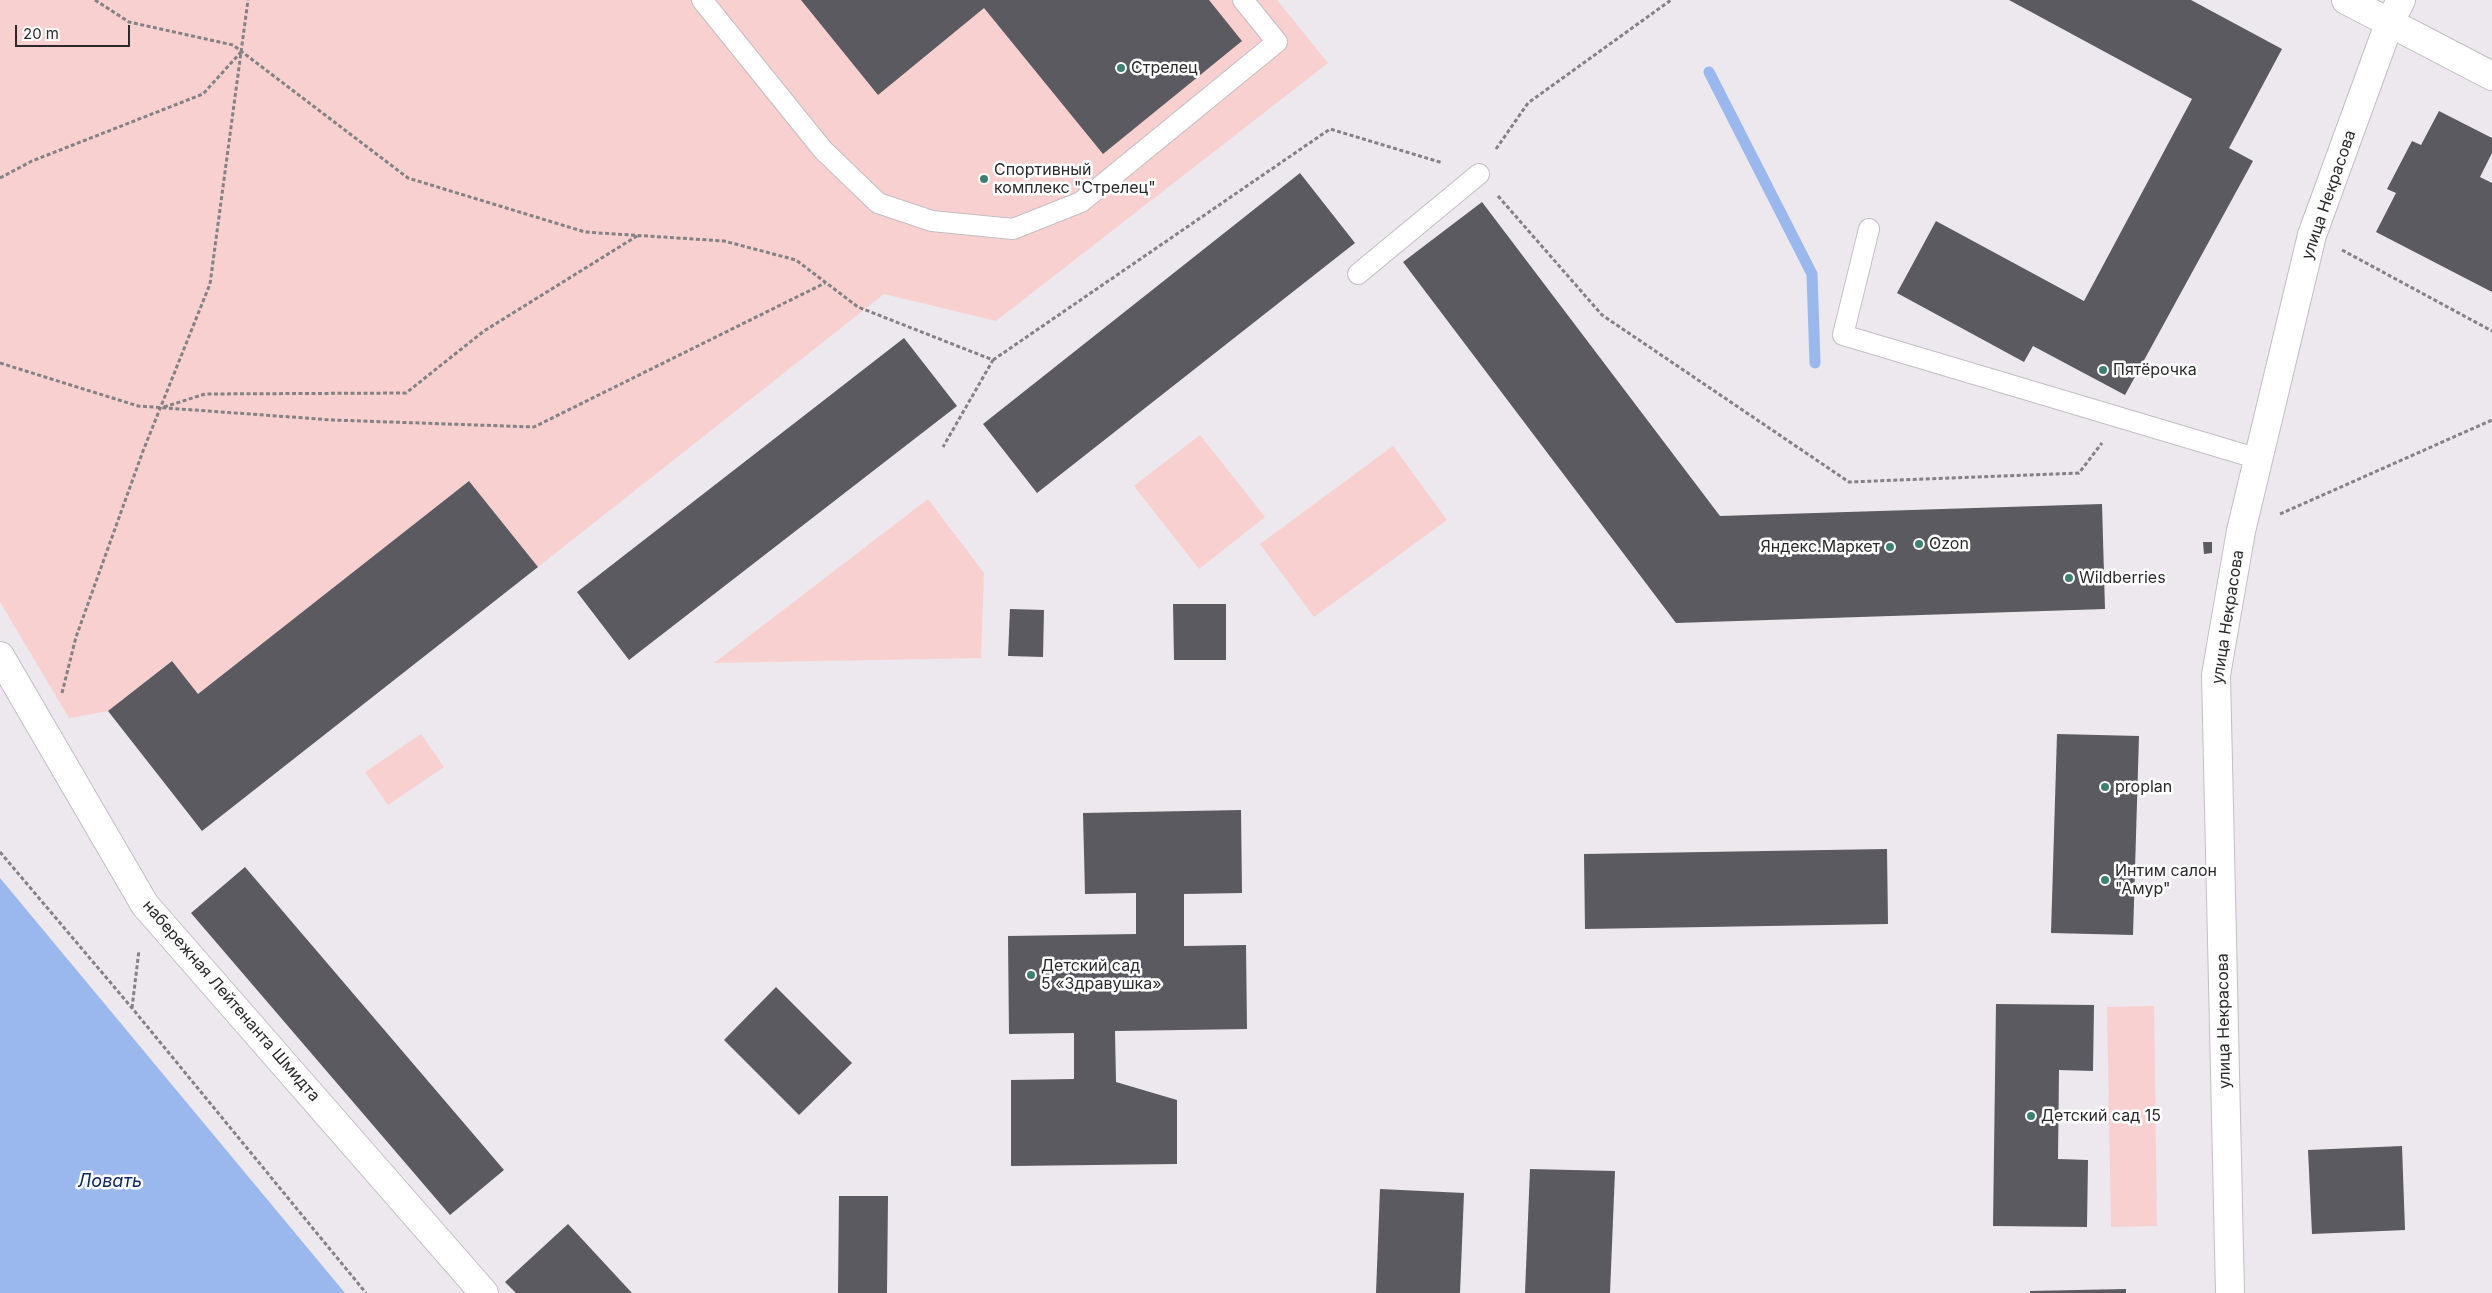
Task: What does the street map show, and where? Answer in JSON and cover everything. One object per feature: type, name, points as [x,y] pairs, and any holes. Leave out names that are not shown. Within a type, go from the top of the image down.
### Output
[{"type":"street","points":[[2346,0],[2492,76]]},
{"type":"street","name":"улица Некрасова","points":[[2230,1293],[2216,675],[2241,531],[2312,235],[2389,24],[2401,0]]},
{"type":"street","name":"набережная Лейтенанта Шмидта","points":[[0,656],[145,905],[484,1293]]},
{"type":"lane","points":[[702,0],[823,150],[878,203],[932,221],[1013,229],[1081,202],[1277,42],[1243,0]]},
{"type":"lane","points":[[1358,274],[1479,174]]},
{"type":"lane","points":[[1869,229],[1843,336],[2259,459]]},
{"type":"path","points":[[95,0],[129,22],[233,45],[408,178],[585,232],[724,241],[796,260],[858,307],[993,360]]},
{"type":"path","points":[[50,742],[76,638],[160,408],[210,284],[248,0]]},
{"type":"path","points":[[1479,174],[1528,103],[1671,0]]},
{"type":"path","points":[[0,178],[32,161],[203,94],[241,52]]},
{"type":"path","points":[[943,447],[993,360],[1330,129],[1479,174],[1602,315],[1849,482],[2078,473],[2122,419]]},
{"type":"path","points":[[2312,235],[2492,331]]},
{"type":"path","points":[[160,408],[205,394],[406,393],[484,332],[638,236]]},
{"type":"path","points":[[0,363],[138,406],[333,420],[534,427],[825,283]]},
{"type":"path","points":[[2241,531],[2492,420]]},
{"type":"path","points":[[0,852],[132,1008],[366,1293]]},
{"type":"path","points":[[132,1008],[145,905]]},
{"type":"shaded area","points":[[0,0],[1277,0],[1328,63],[996,321],[884,294],[538,567],[469,481],[198,694],[171,661],[109,711],[69,718],[0,602]]},
{"type":"shaded area","points":[[1200,435],[1265,517],[1199,569],[1134,486]]},
{"type":"shaded area","points":[[1393,446],[1447,520],[1314,617],[1260,544]]},
{"type":"shaded area","points":[[928,499],[984,573],[981,658],[714,663]]},
{"type":"shaded area","points":[[421,734],[444,767],[388,805],[365,772]]},
{"type":"shaded area","points":[[2154,1006],[2157,1226],[2111,1227],[2107,1007]]},
{"type":"water","name":"Ловать","points":[[0,878],[345,1293],[0,1293]]},
{"type":"building","name":"Стрелец","points":[[801,0],[1209,0],[1242,41],[1103,154],[984,8],[878,95]]},
{"type":"building","points":[[2009,0],[2191,0],[2282,49],[2229,148],[2253,161],[2125,395],[2033,346],[2024,362],[1897,293],[1936,221],[2084,301],[2192,99]]},
{"type":"building","points":[[2439,111],[2492,138],[2492,153],[2480,177],[2492,183],[2492,292],[2376,232],[2396,193],[2387,189],[2412,141],[2421,145]]},
{"type":"building","points":[[1300,173],[1355,243],[1037,493],[983,424]]},
{"type":"building","points":[[1482,202],[1720,516],[2102,504],[2105,609],[1676,623],[1403,262]]},
{"type":"building","points":[[904,338],[957,406],[629,660],[577,592]]},
{"type":"building","points":[[469,481],[538,567],[202,831],[108,711],[172,661],[198,694]]},
{"type":"building","points":[[2203,542],[2212,542],[2212,553],[2204,554]]},
{"type":"building","points":[[1173,604],[1226,604],[1226,660],[1174,660]]},
{"type":"building","points":[[1010,609],[1044,610],[1043,657],[1008,656]]},
{"type":"building","points":[[2057,734],[2139,736],[2133,935],[2051,933]]},
{"type":"building","points":[[1241,810],[1242,893],[1184,894],[1184,946],[1246,945],[1247,1029],[1115,1031],[1116,1082],[1177,1100],[1177,1164],[1011,1166],[1011,1080],[1074,1079],[1074,1033],[1009,1034],[1008,936],[1136,934],[1136,893],[1085,894],[1083,813]]},
{"type":"building","points":[[1887,849],[1888,924],[1585,929],[1584,854]]},
{"type":"building","points":[[245,867],[504,1170],[450,1215],[191,913]]},
{"type":"building","points":[[776,987],[852,1063],[799,1115],[724,1040]]},
{"type":"building","name":"Детский сад 15","points":[[1996,1004],[2094,1005],[2093,1071],[2059,1070],[2058,1159],[2088,1160],[2087,1227],[1993,1226]]},
{"type":"building","points":[[2402,1146],[2405,1230],[2312,1234],[2308,1150]]},
{"type":"building","points":[[1530,1169],[1615,1171],[1610,1293],[1525,1293]]},
{"type":"building","points":[[1380,1189],[1464,1193],[1460,1293],[1376,1293]]},
{"type":"building","points":[[839,1196],[888,1196],[887,1293],[838,1293]]},
{"type":"building","points":[[568,1224],[632,1293],[516,1293],[505,1282]]},
{"type":"building","points":[[2126,1289],[2126,1293],[2030,1293],[2030,1291]]},
{"type":"waterway","points":[[1709,72],[1812,274],[1815,363]]},
{"type":"place","name":"Стрелец","points":[[1121,68]]},
{"type":"place","name":"Спортивный комплекс \"Стрелец\"","points":[[984,179]]},
{"type":"place","name":"Пятёрочка","points":[[2103,370]]},
{"type":"place","name":"Ozon","points":[[1919,544]]},
{"type":"place","name":"Яндекс.Маркет","points":[[1890,547]]},
{"type":"place","name":"Wildberries","points":[[2069,578]]},
{"type":"place","name":"proplan","points":[[2105,787]]},
{"type":"place","name":"Интим салон \"Амур\"","points":[[2105,880]]},
{"type":"place","name":"Детский сад 5 «Здравушка»","points":[[1031,975]]},
{"type":"place","name":"Детский сад 15","points":[[2031,1116]]}]
